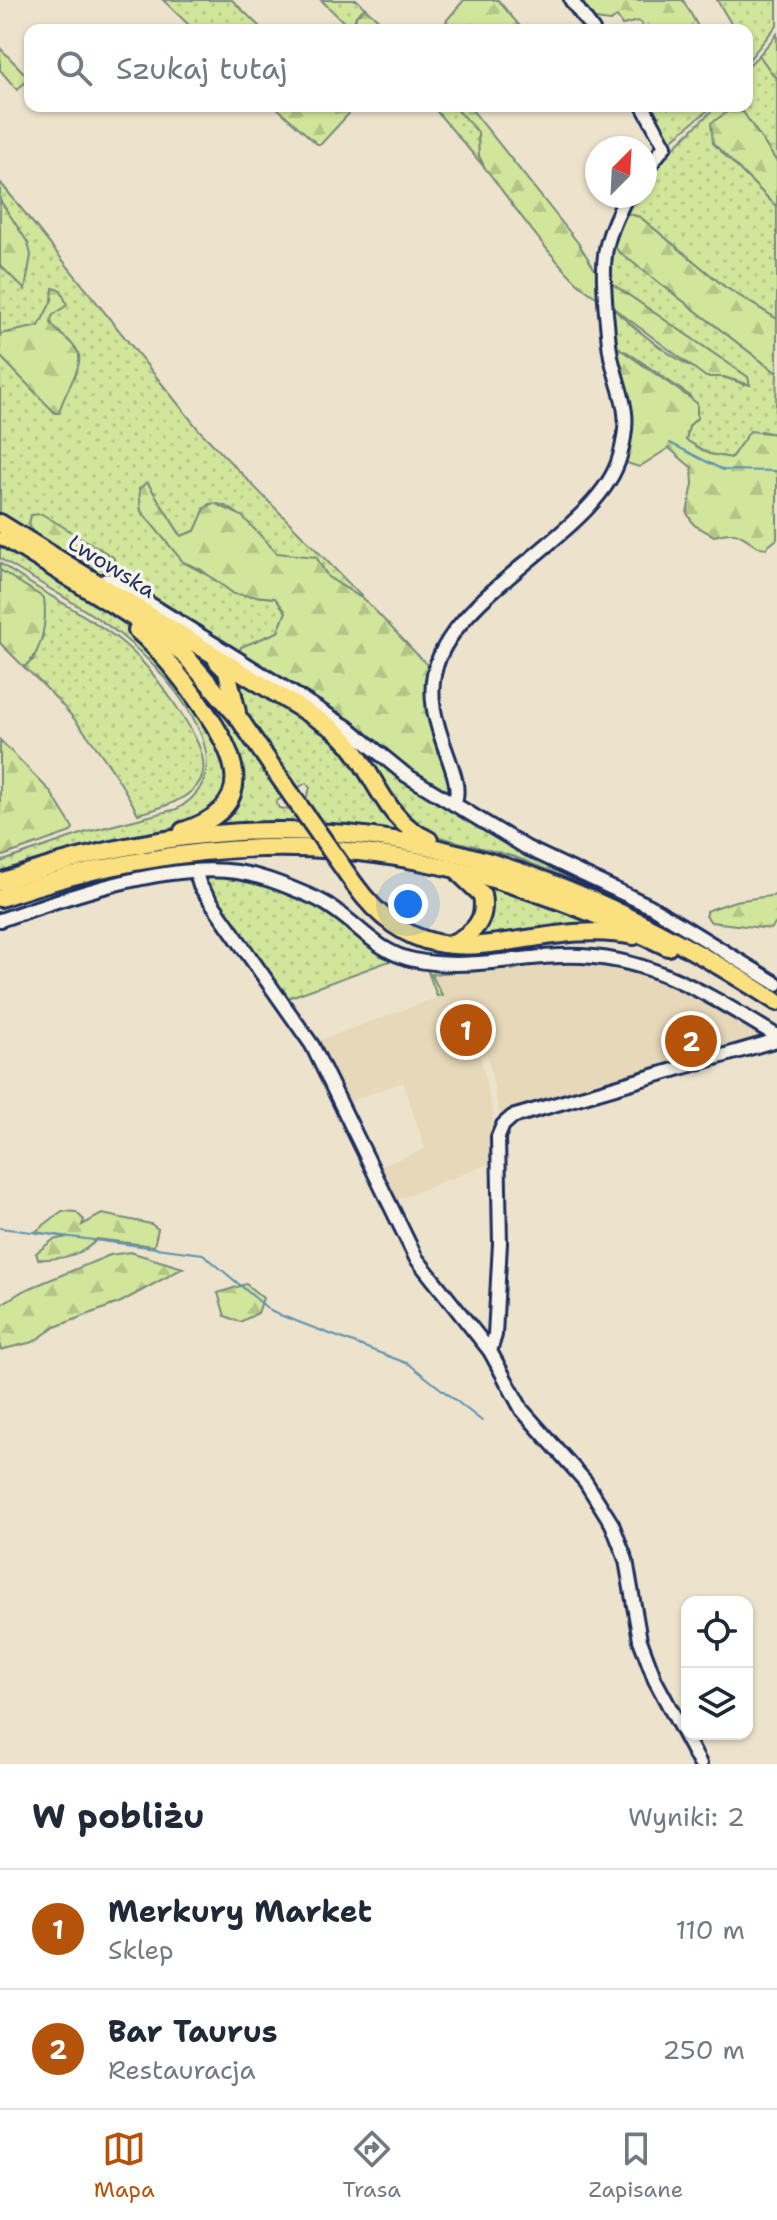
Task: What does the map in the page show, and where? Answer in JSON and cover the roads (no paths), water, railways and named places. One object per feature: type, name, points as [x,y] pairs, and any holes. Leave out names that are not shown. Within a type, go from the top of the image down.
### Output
[{"type":"main road","name":"Lwowska","points":[[0,523],[96,589]]},
{"type":"main road","name":"Lwowska","points":[[0,535],[200,647]]},
{"type":"main road","points":[[96,589],[183,653],[238,717],[355,885],[376,913],[393,928],[412,938],[451,944],[601,933],[655,941]]},
{"type":"main road","points":[[96,589],[176,670],[222,735],[235,766],[233,788],[220,812],[205,822],[151,841]]},
{"type":"main road","points":[[200,647],[227,671],[238,717]]},
{"type":"main road","points":[[200,647],[341,735],[360,758],[382,800],[404,826],[460,853]]},
{"type":"main road","points":[[0,882],[87,854],[151,841],[257,831],[328,832],[460,853],[523,870],[595,899],[656,929],[777,1002]]},
{"type":"main road","points":[[0,898],[129,861],[221,848],[306,847],[433,864],[545,895],[655,941],[777,1009]]},
{"type":"main road","points":[[433,864],[471,881],[482,895],[484,904],[480,922],[473,933],[451,944]]},
{"type":"street","points":[[571,0],[589,24]]},
{"type":"street","points":[[646,112],[665,146],[657,156]]},
{"type":"street","points":[[454,804],[458,782],[433,715],[433,678],[439,658],[452,635],[481,604],[600,494],[619,459],[627,408],[610,353],[602,265],[607,240],[622,208]]},
{"type":"street","points":[[96,589],[111,578],[118,581],[347,727],[381,758],[454,804],[540,855],[650,906],[777,984]]},
{"type":"street","points":[[0,920],[93,890],[196,873],[233,872],[268,880],[318,900],[346,917],[382,948],[415,961],[470,962],[582,955],[647,965],[696,987],[777,1038]]},
{"type":"street","points":[[196,873],[200,886],[312,1045],[416,1258],[490,1351],[522,1410],[585,1481],[612,1524],[626,1560],[645,1654],[655,1680],[700,1764]]},
{"type":"street","points":[[490,1351],[495,1335],[500,1243],[498,1137],[503,1125],[512,1117],[777,1038]]},
{"type":"waterway","points":[[670,443],[723,470],[777,471]]},
{"type":"waterway","points":[[0,1228],[203,1254],[272,1312],[409,1364],[482,1421]]},
{"type":"place","name":"Merkury Market","points":[[466,1030]]},
{"type":"place","name":"Bar Taurus","points":[[691,1041]]}]
